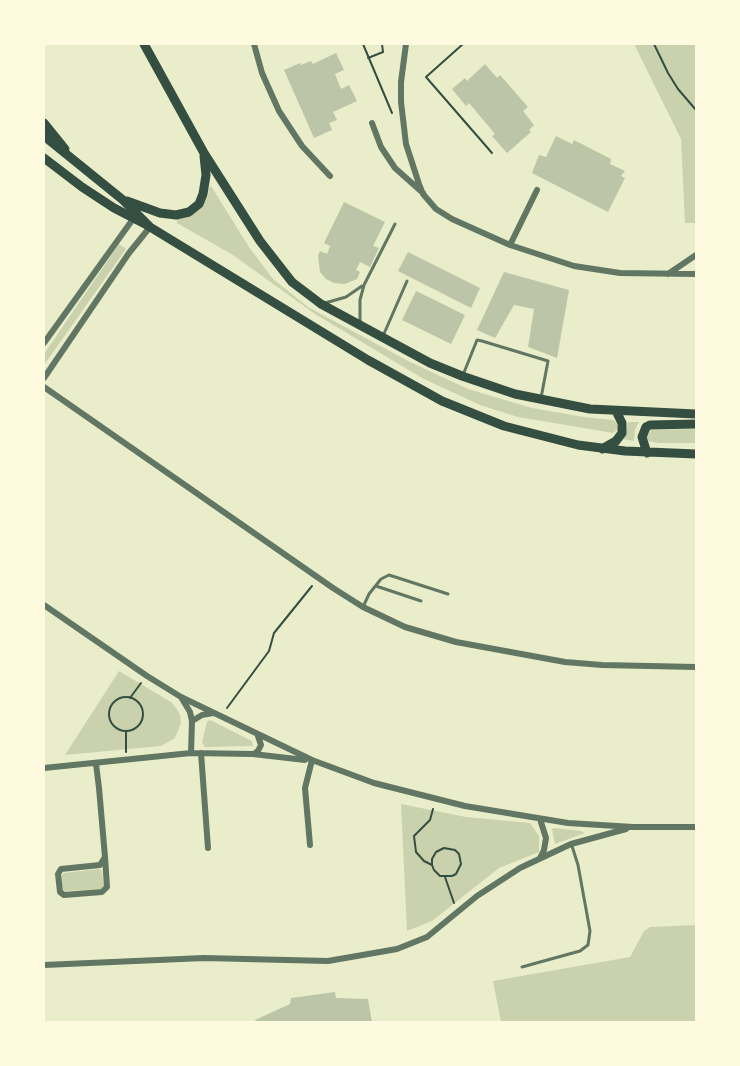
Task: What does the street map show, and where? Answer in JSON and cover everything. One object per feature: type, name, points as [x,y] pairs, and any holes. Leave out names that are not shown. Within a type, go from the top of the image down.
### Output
[{"type":"main road","points":[[144,44],[204,153],[271,257],[297,286],[321,304],[430,363],[462,376],[541,400],[616,411],[696,414]]},
{"type":"main road","points":[[44,123],[81,168]]},
{"type":"main road","points":[[44,136],[123,200],[150,227]]},
{"type":"main road","points":[[123,200],[160,213],[176,215],[189,212],[199,204],[203,194],[206,175],[204,153]]},
{"type":"main road","points":[[44,158],[82,187],[133,219],[150,227],[368,360],[442,401],[504,426],[554,440],[602,449],[696,454]]},
{"type":"main road","points":[[602,449],[616,441],[622,433],[622,423],[616,411]]},
{"type":"main road","points":[[647,453],[642,437],[642,431],[646,427],[696,424]]},
{"type":"street","points":[[254,44],[262,73],[279,111],[302,146],[330,176]]},
{"type":"street","points":[[406,44],[401,82],[402,123],[406,144],[423,194]]},
{"type":"street","points":[[372,123],[388,158],[404,178],[443,215],[510,245],[552,260],[597,270],[644,275],[696,274]]},
{"type":"street","points":[[510,245],[537,190]]},
{"type":"street","points":[[44,343],[133,219]]},
{"type":"street","points":[[44,378],[129,253],[150,227]]},
{"type":"street","points":[[667,274],[696,255]]},
{"type":"street","points":[[44,387],[363,607],[405,627],[456,642],[513,654],[592,665],[696,667]]},
{"type":"street","points":[[44,605],[181,697],[258,736],[312,760],[374,783],[437,801],[568,823],[633,827],[696,827]]},
{"type":"street","points":[[181,697],[190,712],[192,721],[190,753]]},
{"type":"street","points":[[192,721],[202,715],[213,713]]},
{"type":"street","points":[[253,754],[261,745],[258,736]]},
{"type":"street","points":[[44,768],[190,753],[253,754],[312,760]]},
{"type":"street","points":[[201,753],[208,848]]},
{"type":"street","points":[[310,845],[305,788],[312,760]]},
{"type":"street","points":[[96,764],[105,858],[107,887],[102,892],[64,895],[60,892],[58,874],[61,869],[100,865],[105,858]]},
{"type":"street","points":[[539,858],[544,850],[546,838],[540,819]]},
{"type":"street","points":[[44,965],[204,958],[328,961],[397,949],[427,937],[498,881],[539,858],[571,844],[633,827]]},
{"type":"lane","points":[[360,325],[360,300],[364,285],[395,224]]},
{"type":"lane","points":[[382,337],[407,281]]},
{"type":"lane","points":[[321,304],[341,299],[364,285]]},
{"type":"lane","points":[[462,376],[477,340],[548,361],[541,400]]},
{"type":"lane","points":[[363,607],[369,594],[385,576],[393,576],[448,594]]},
{"type":"lane","points":[[376,586],[421,601]]},
{"type":"lane","points":[[522,967],[580,951],[588,945],[590,931],[578,865],[571,844]]},
{"type":"path","points":[[363,44],[393,115],[402,123]]},
{"type":"path","points":[[368,58],[383,52],[382,44]]},
{"type":"path","points":[[463,44],[426,76],[492,153]]},
{"type":"path","points":[[654,44],[678,89],[696,110]]},
{"type":"path","points":[[220,717],[269,651],[274,633],[312,586]]},
{"type":"path","points":[[130,698],[147,676]]},
{"type":"path","points":[[119,698],[130,698],[139,704],[143,714],[140,724],[126,731],[115,727],[109,717],[114,702],[119,698]]},
{"type":"path","points":[[126,731],[126,760]]},
{"type":"path","points":[[432,865],[433,856],[444,848],[454,850],[460,859],[460,868],[452,876],[445,877],[437,874],[432,865],[424,861],[416,852],[414,836],[430,820],[437,801]]},
{"type":"path","points":[[445,877],[457,914]]},
{"type":"green space","points":[[634,44],[696,44],[696,223],[685,223],[681,139]]},
{"type":"green space","points":[[211,186],[249,247],[273,279],[308,307],[410,362],[468,389],[532,408],[613,420],[617,423],[617,430],[613,433],[518,417],[480,405],[422,378],[315,314],[233,255],[177,223],[177,219],[194,214],[200,209]]},
{"type":"green space","points":[[119,244],[126,249],[44,365],[44,354]]},
{"type":"green space","points":[[628,422],[639,422],[635,430],[634,441],[622,439]]},
{"type":"green space","points":[[696,429],[696,443],[647,441],[646,435],[651,430]]},
{"type":"green space","points":[[119,671],[171,702],[180,715],[181,723],[175,738],[161,746],[65,755]]},
{"type":"green space","points":[[210,720],[252,741],[253,746],[205,747],[202,742],[207,722]]},
{"type":"green space","points":[[401,804],[466,817],[530,823],[539,836],[539,852],[499,868],[432,921],[407,931]]},
{"type":"green space","points":[[552,829],[585,833],[555,844]]},
{"type":"green space","points":[[100,869],[104,886],[101,889],[65,891],[62,888],[61,876],[64,873]]},
{"type":"green space","points":[[696,925],[696,1022],[501,1022],[493,981],[630,957],[644,931],[650,927]]},
{"type":"building","points":[[336,53],[344,70],[335,74],[341,89],[349,85],[357,101],[333,112],[337,120],[329,123],[332,130],[314,138],[284,70],[300,63],[301,65],[311,61],[313,64]]},
{"type":"building","points":[[485,64],[497,78],[500,75],[528,107],[523,111],[534,125],[529,130],[531,132],[507,153],[492,136],[495,134],[469,103],[466,106],[452,89],[465,78],[467,81]]},
{"type":"building","points":[[556,136],[572,144],[574,140],[611,159],[610,164],[625,171],[621,176],[625,178],[608,212],[532,173],[539,155],[546,157]]},
{"type":"building","points":[[344,202],[385,222],[373,246],[379,248],[370,267],[360,262],[356,270],[360,272],[357,279],[345,284],[334,283],[326,279],[320,272],[318,255],[320,251],[327,254],[330,246],[324,243]]},
{"type":"building","points":[[408,252],[480,288],[471,308],[398,271]]},
{"type":"building","points":[[504,272],[569,290],[557,358],[528,347],[534,309],[514,305],[495,338],[477,330]]},
{"type":"building","points":[[416,291],[465,315],[451,344],[402,320]]},
{"type":"building","points":[[335,992],[336,998],[368,999],[372,1022],[256,1022],[255,1020],[290,1004],[291,998]]}]
